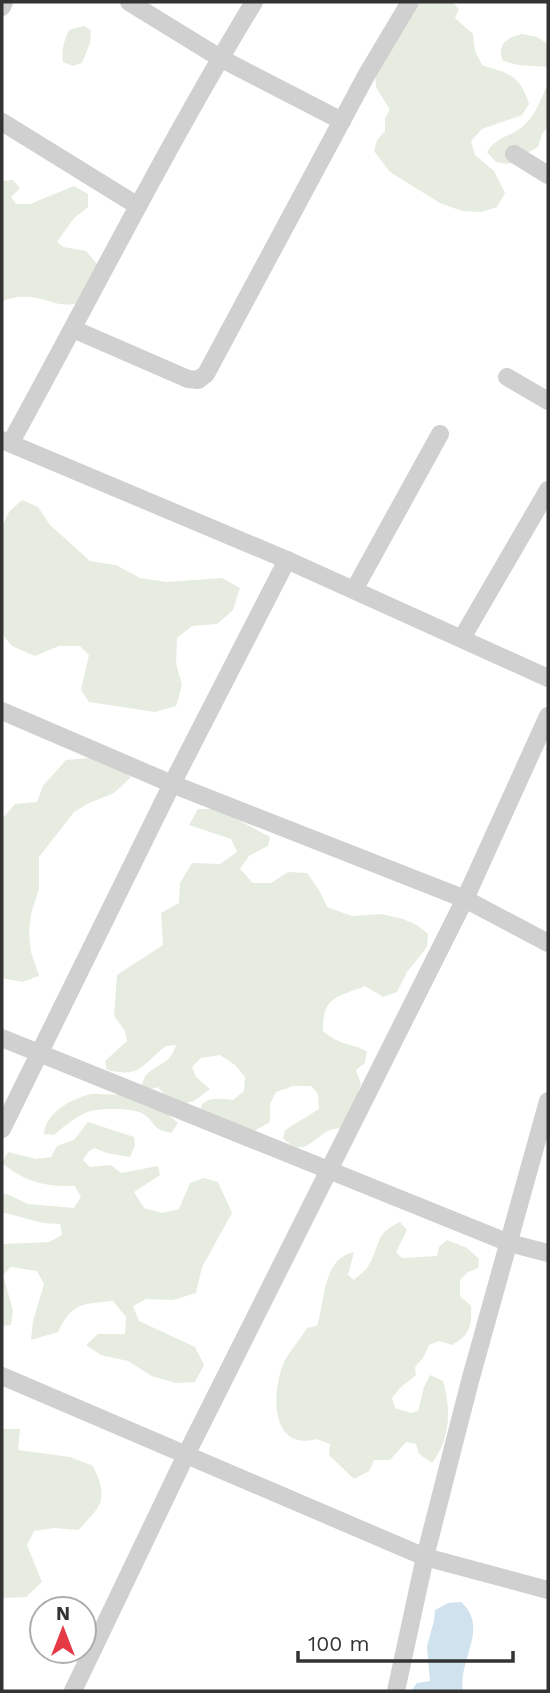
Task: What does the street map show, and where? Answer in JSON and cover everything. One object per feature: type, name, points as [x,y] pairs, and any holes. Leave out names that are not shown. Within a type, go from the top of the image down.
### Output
[{"type":"street","points":[[2,7],[4,2]]},
{"type":"street","points":[[129,2],[220,58],[342,121]]},
{"type":"street","points":[[254,2],[138,206],[74,329],[7,441],[287,560],[548,678]]},
{"type":"street","points":[[74,329],[188,379],[198,380],[206,374],[342,121],[410,2]]},
{"type":"street","points":[[2,122],[138,206]]},
{"type":"street","points":[[514,154],[548,175]]},
{"type":"street","points":[[507,377],[548,401]]},
{"type":"street","points":[[354,590],[440,434]]},
{"type":"street","points":[[462,638],[548,490]]},
{"type":"street","points":[[2,1129],[172,784],[287,560]]},
{"type":"street","points":[[2,711],[172,784],[465,899],[548,943]]},
{"type":"street","points":[[73,1691],[186,1455],[465,899],[548,716]]},
{"type":"street","points":[[2,1038],[509,1243],[548,1253]]},
{"type":"street","points":[[396,1691],[425,1557],[470,1381],[548,1101]]},
{"type":"street","points":[[2,1376],[425,1557],[548,1590]]},
{"type":"shaded area","points":[[410,2],[452,2],[459,9],[455,18],[473,34],[475,51],[482,65],[513,77],[526,94],[529,104],[522,115],[482,129],[471,141],[475,155],[494,171],[505,193],[497,207],[481,212],[462,211],[440,203],[390,172],[374,151],[377,140],[385,131],[385,118],[390,110],[376,87],[374,59]]},
{"type":"shaded area","points":[[84,26],[91,30],[90,43],[82,63],[73,66],[63,62],[63,46],[69,30]]},
{"type":"shaded area","points":[[522,34],[537,37],[548,44],[548,67],[503,61],[502,46],[512,37]]},
{"type":"shaded area","points":[[548,83],[548,126],[538,147],[508,164],[496,162],[487,152],[490,147],[524,126],[536,109]]},
{"type":"shaded area","points":[[13,180],[20,188],[11,197],[16,204],[30,204],[74,186],[88,194],[88,207],[74,218],[57,242],[63,247],[86,251],[97,264],[79,303],[58,304],[26,297],[2,301],[2,181]]},
{"type":"shaded area","points":[[22,500],[38,507],[50,525],[90,561],[116,565],[140,578],[167,582],[222,578],[240,588],[233,610],[217,624],[192,626],[177,638],[176,663],[182,685],[176,706],[155,712],[89,702],[81,690],[89,655],[80,646],[59,646],[35,656],[12,646],[2,634],[2,527],[9,512]]},
{"type":"shaded area","points":[[102,757],[131,777],[114,793],[74,812],[39,857],[39,889],[31,914],[29,933],[31,952],[39,976],[22,982],[2,978],[2,819],[15,804],[37,802],[43,786],[66,760]]},
{"type":"shaded area","points":[[198,809],[218,809],[270,837],[268,846],[249,856],[240,869],[253,883],[271,883],[288,872],[307,873],[327,907],[352,916],[381,914],[403,919],[428,934],[427,947],[407,972],[397,992],[383,997],[365,986],[340,996],[329,1004],[323,1019],[323,1031],[338,1041],[367,1051],[365,1063],[356,1070],[361,1084],[356,1116],[349,1128],[328,1131],[306,1146],[296,1147],[283,1138],[285,1130],[319,1109],[318,1094],[311,1086],[293,1086],[276,1092],[270,1104],[270,1122],[254,1131],[201,1111],[201,1106],[207,1101],[233,1100],[244,1091],[245,1077],[235,1065],[220,1055],[201,1058],[192,1067],[196,1077],[210,1089],[194,1101],[174,1106],[158,1087],[141,1092],[146,1075],[167,1060],[176,1045],[166,1046],[134,1071],[107,1070],[105,1061],[127,1041],[125,1031],[114,1016],[117,975],[163,945],[161,913],[179,903],[180,883],[192,863],[220,864],[237,852],[231,839],[189,825]]},
{"type":"shaded area","points":[[91,1094],[138,1098],[158,1107],[178,1123],[171,1133],[157,1128],[140,1112],[106,1109],[85,1113],[54,1135],[44,1134],[54,1113],[76,1099]]},
{"type":"shaded area","points":[[88,1122],[134,1137],[135,1145],[130,1157],[94,1148],[83,1160],[90,1167],[111,1165],[121,1173],[158,1166],[160,1175],[134,1192],[144,1208],[162,1213],[179,1209],[190,1183],[203,1178],[218,1182],[232,1213],[202,1267],[196,1293],[173,1300],[146,1299],[133,1306],[139,1321],[195,1347],[204,1365],[195,1382],[176,1383],[152,1376],[128,1361],[101,1355],[86,1345],[98,1334],[125,1334],[126,1317],[113,1301],[80,1306],[68,1315],[58,1332],[31,1340],[33,1321],[44,1284],[37,1271],[11,1267],[3,1275],[13,1311],[11,1325],[2,1326],[2,1244],[49,1242],[62,1235],[60,1224],[43,1223],[2,1212],[2,1194],[28,1204],[74,1208],[81,1197],[75,1186],[36,1182],[19,1175],[2,1163],[8,1152],[36,1159],[51,1157],[57,1146],[74,1140]]},
{"type":"shaded area","points":[[400,1222],[407,1230],[396,1252],[402,1258],[437,1256],[439,1247],[447,1240],[467,1248],[479,1259],[478,1268],[468,1272],[460,1280],[460,1296],[471,1306],[471,1319],[466,1334],[452,1345],[439,1341],[429,1345],[415,1367],[416,1375],[392,1398],[395,1408],[411,1413],[418,1411],[430,1375],[443,1381],[448,1423],[443,1444],[432,1463],[419,1454],[416,1444],[406,1442],[390,1460],[374,1460],[369,1471],[354,1479],[329,1455],[330,1444],[317,1439],[301,1441],[282,1428],[276,1402],[277,1387],[287,1356],[307,1328],[317,1326],[326,1283],[336,1263],[354,1252],[348,1275],[354,1280],[367,1268],[381,1236]]},
{"type":"shaded area","points":[[2,1429],[20,1429],[18,1450],[70,1457],[93,1466],[102,1494],[98,1508],[78,1530],[54,1528],[34,1531],[27,1545],[42,1582],[26,1597],[2,1598]]},
{"type":"water","points":[[461,1602],[473,1622],[463,1691],[411,1691],[417,1683],[430,1681],[427,1646],[435,1610],[448,1603]]}]
